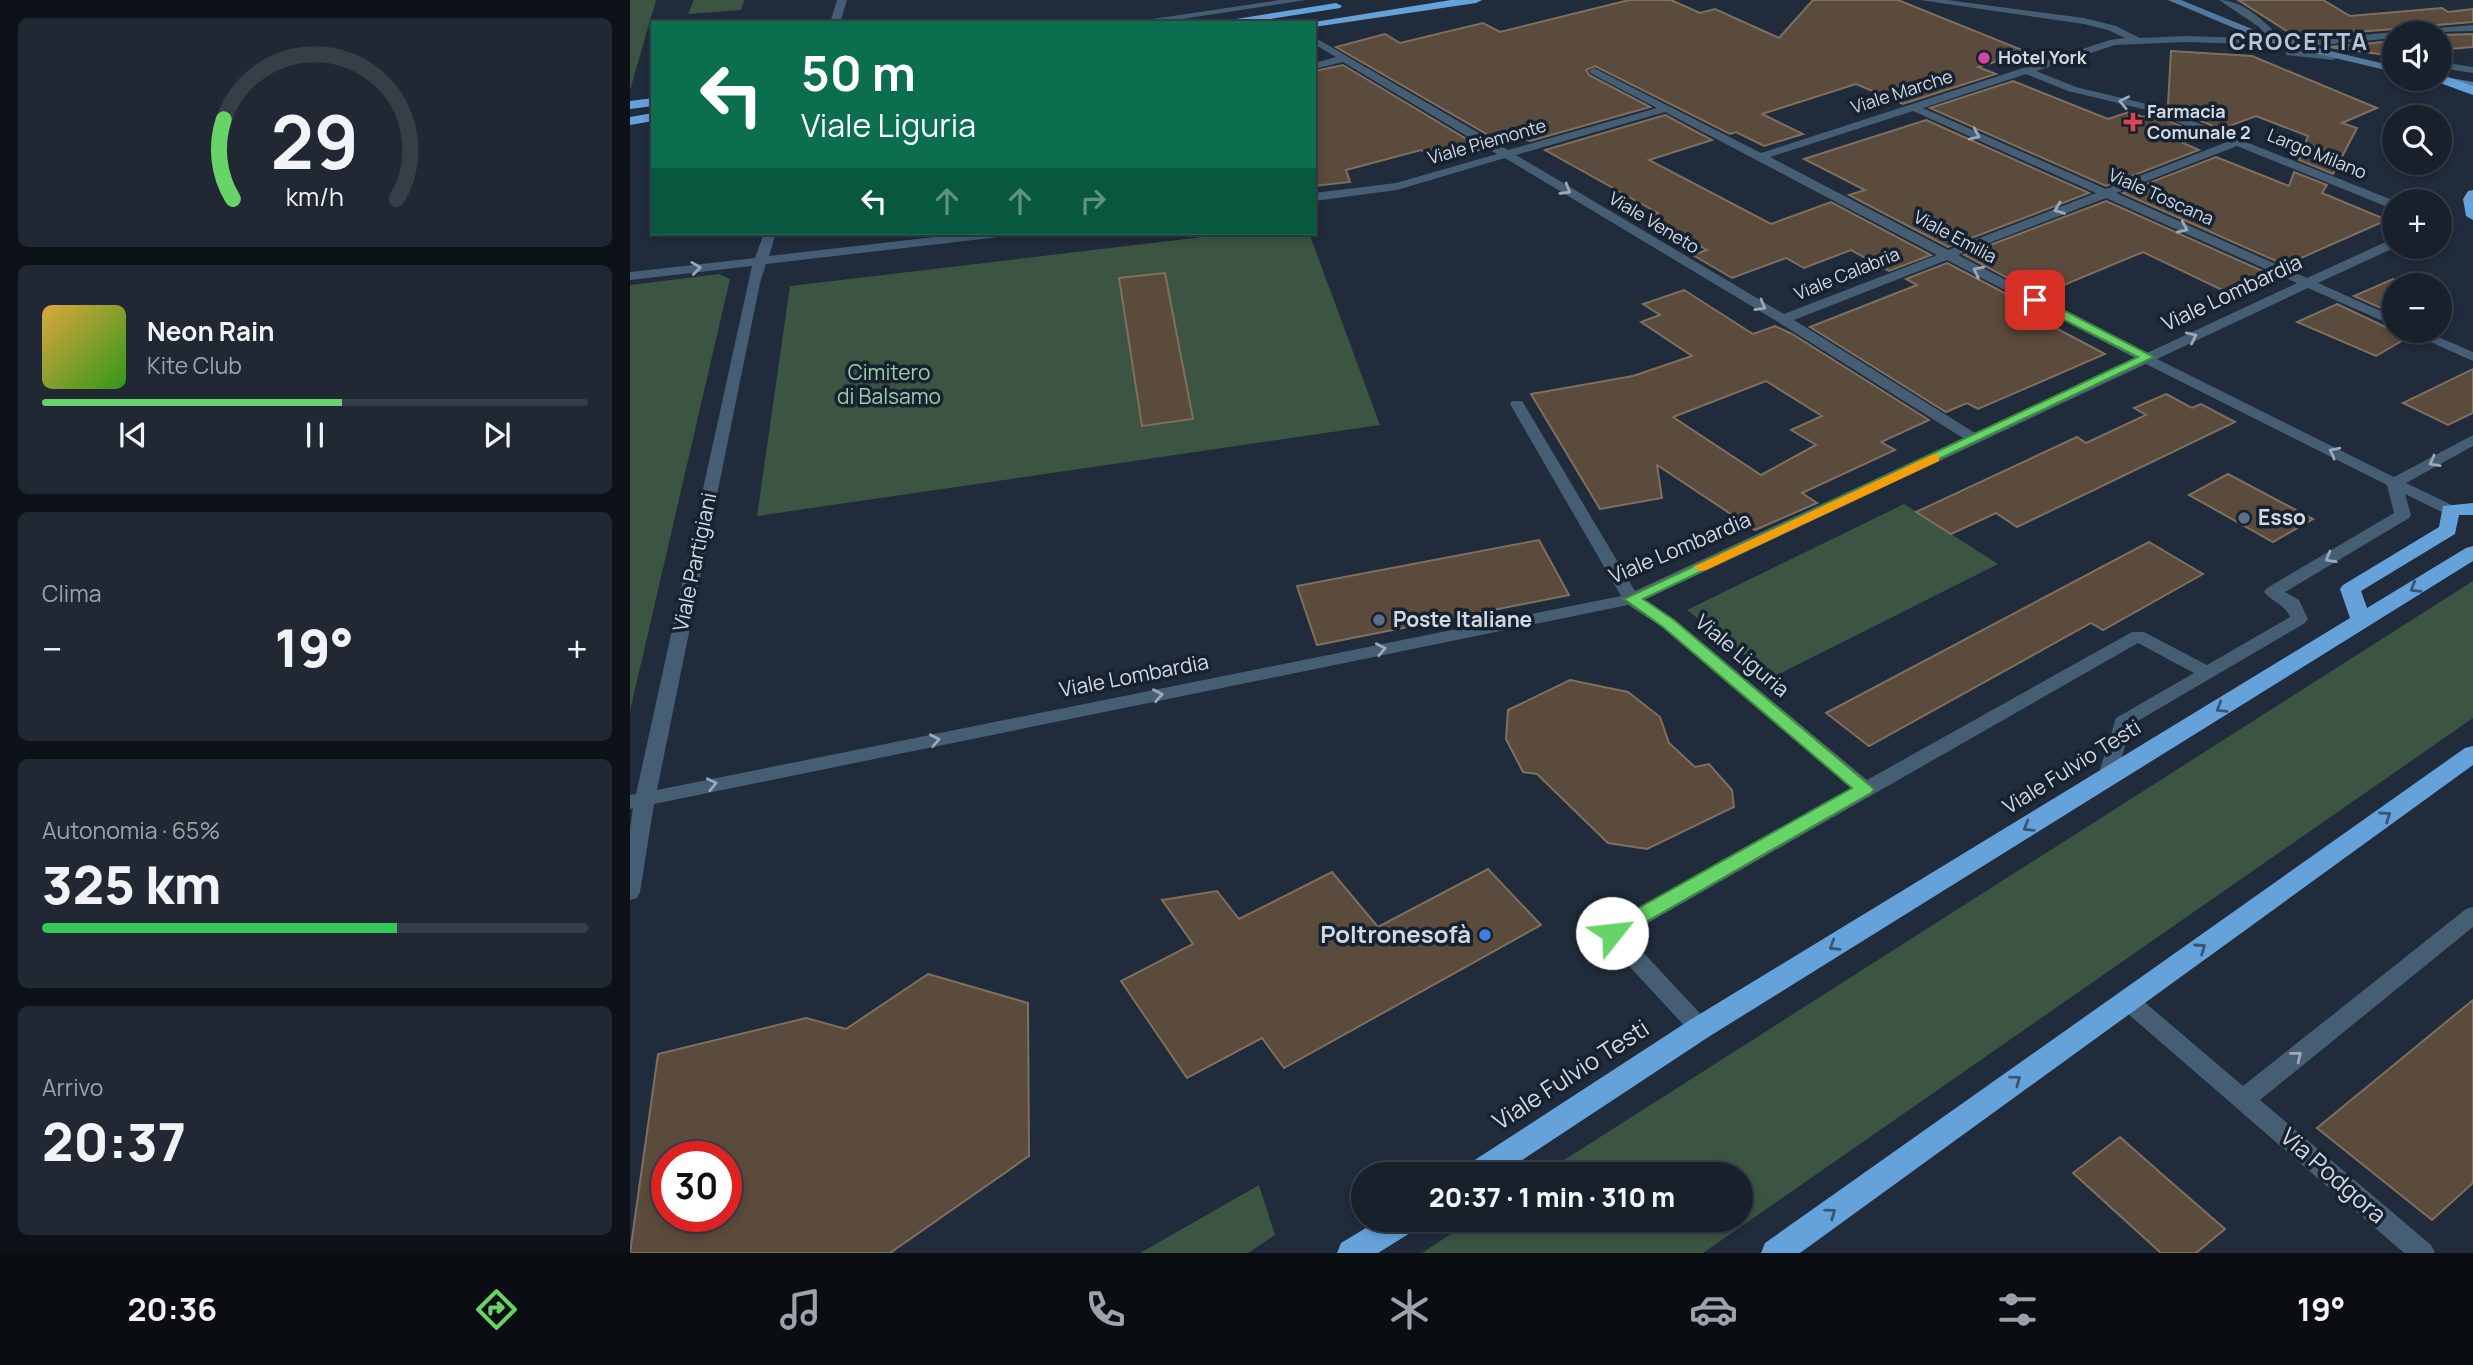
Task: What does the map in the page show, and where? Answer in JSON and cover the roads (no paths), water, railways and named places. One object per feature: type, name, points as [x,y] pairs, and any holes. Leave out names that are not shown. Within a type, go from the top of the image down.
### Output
[{"type":"highway","points":[[1316,23],[1476,0]]},
{"type":"highway","points":[[1231,21],[1349,4]]},
{"type":"highway","points":[[2452,83],[2473,91]]},
{"type":"highway","points":[[630,105],[651,102]]},
{"type":"highway","points":[[630,121],[651,117]]},
{"type":"highway","points":[[2473,194],[2470,199],[2473,216]]},
{"type":"highway","points":[[2362,621],[2350,589],[2448,530],[2450,510],[2473,509]]},
{"type":"highway","name":"Viale Fulvio Testi","points":[[1495,1162],[1700,1028],[2473,552]]},
{"type":"highway","points":[[1776,1253],[2473,754]]},
{"type":"highway","points":[[1352,1253],[1385,1232]]},
{"type":"main road","points":[[2173,0],[2231,26],[2279,43],[2382,67]]},
{"type":"main road","points":[[2452,81],[2473,85]]},
{"type":"street","points":[[836,21],[842,0]]},
{"type":"street","points":[[1140,21],[1181,12],[1301,0]]},
{"type":"street","points":[[1925,0],[2084,20],[2118,30],[2133,40]]},
{"type":"street","points":[[2224,0],[2267,29],[2279,43]]},
{"type":"street","points":[[2452,30],[2473,28]]},
{"type":"street","name":"Viale Marche","points":[[1763,156],[2103,45],[2133,40],[2279,43],[2382,36]]},
{"type":"street","name":"Viale Marche","points":[[2133,40],[2333,57]]},
{"type":"street","name":"Viale Veneto","points":[[1316,41],[1783,319],[1975,439]]},
{"type":"street","points":[[1316,65],[1345,58]]},
{"type":"street","points":[[2452,67],[2473,70]]},
{"type":"street","name":"Viale Emilia","points":[[1594,71],[1763,156],[1945,254],[2450,510]]},
{"type":"street","name":"Largo Milano","points":[[2027,71],[2072,89],[2151,108],[2382,200]]},
{"type":"street","name":"Viale Toscana","points":[[1913,107],[2382,317]]},
{"type":"street","name":"Viale Piemonte","points":[[1316,197],[1397,186],[1667,108]]},
{"type":"street","name":"Viale Calabria","points":[[1783,319],[2103,192],[2238,142]]},
{"type":"street","name":"Viale Partigiani","points":[[630,892],[637,800],[753,283],[769,235]]},
{"type":"street","points":[[630,276],[981,235]]},
{"type":"street","name":"Viale Lombardia","points":[[637,800],[1632,599],[2382,249]]},
{"type":"street","points":[[2440,343],[2473,358]]},
{"type":"street","name":"Viale Liguria","points":[[1517,404],[1632,599],[1668,623],[1865,789]]},
{"type":"street","points":[[2107,779],[2123,722],[2299,619],[2293,604],[2273,592],[2403,515],[2394,483],[2473,440]]},
{"type":"street","points":[[1700,1028],[1612,933],[2138,636],[2207,673]]},
{"type":"street","points":[[2127,1000],[2244,1099],[2473,915]]},
{"type":"street","name":"Via Podgora","points":[[2244,1099],[2422,1253]]},
{"type":"place","name":"Hotel York","points":[[1984,58]]},
{"type":"place","name":"Farmacia Comunale 2","points":[[2133,122]]},
{"type":"place","name":"Esso","points":[[2244,518]]},
{"type":"place","name":"Poste Italiane","points":[[1379,620]]},
{"type":"place","name":"Poltronesofà","points":[[1485,935]]},
{"type":"district","name":"CROCETTA","points":[[2299,42]]},
{"type":"park label","name":"Cimitero di Balsamo","points":[[889,385]]}]
